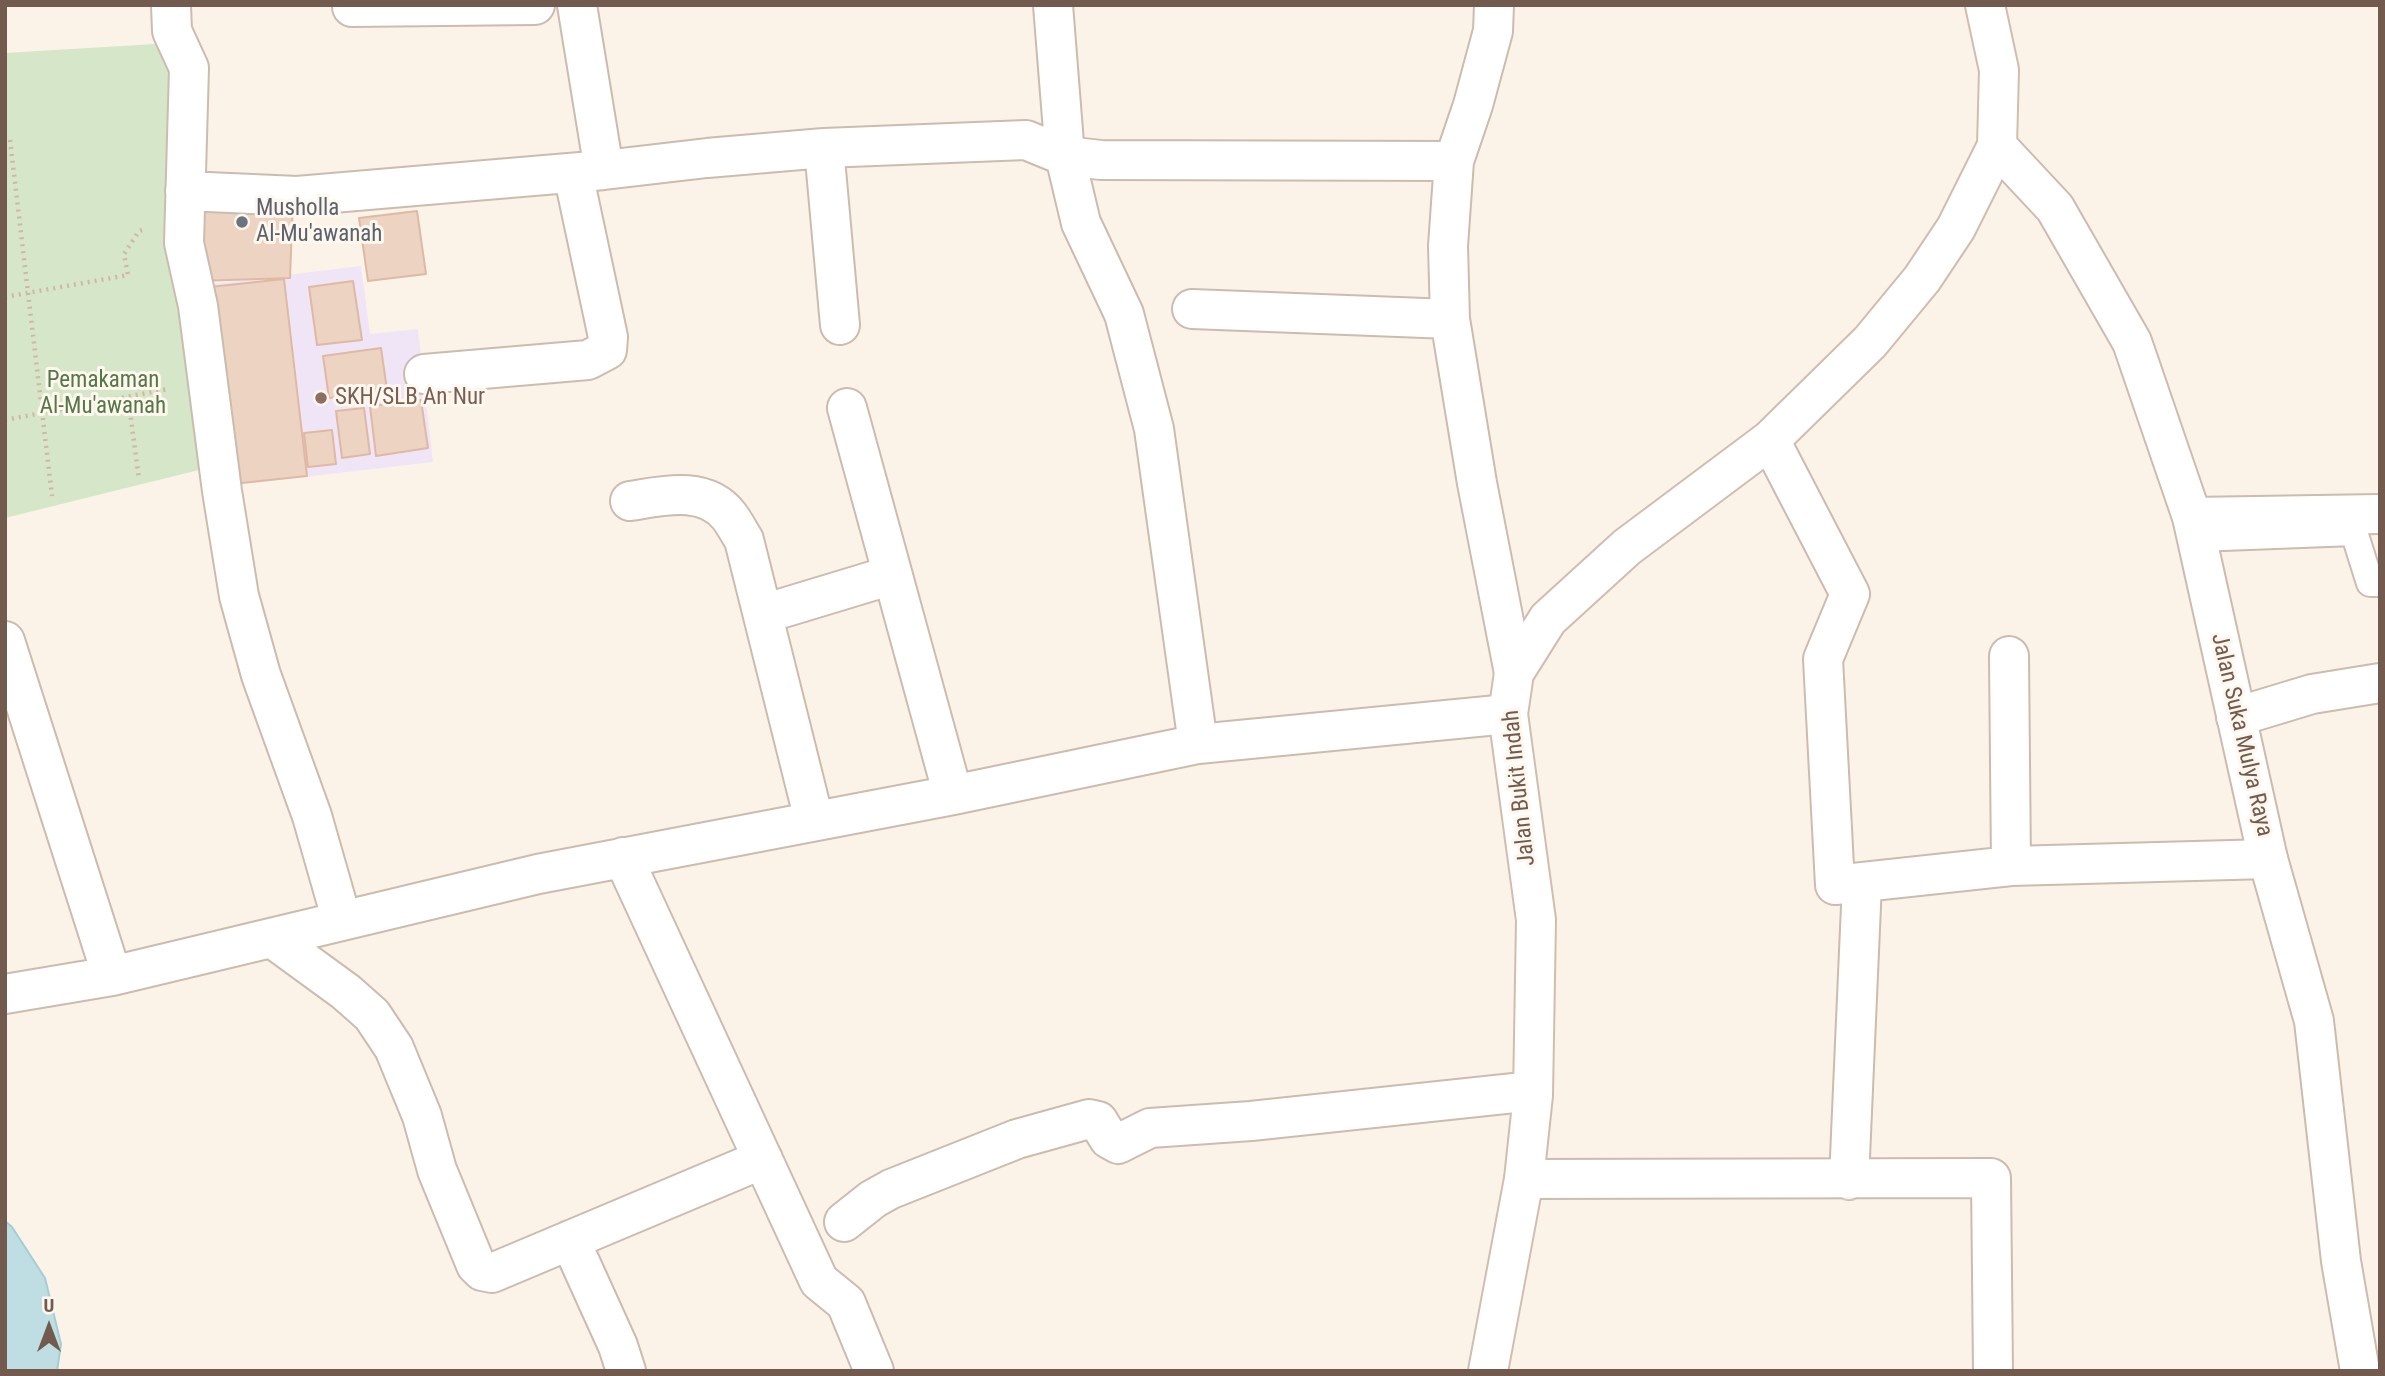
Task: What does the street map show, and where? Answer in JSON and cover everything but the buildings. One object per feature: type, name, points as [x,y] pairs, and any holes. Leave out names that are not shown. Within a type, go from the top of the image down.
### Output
[{"type":"street","points":[[171,5],[173,31],[189,68],[184,243],[198,306],[222,491],[239,596],[261,675],[312,816],[342,921]]},
{"type":"street","points":[[352,7],[535,5]]},
{"type":"street","points":[[424,374],[588,360],[607,349],[608,337],[588,172],[577,5]]},
{"type":"street","points":[[1053,5],[1065,156],[1081,223],[1124,314],[1154,429],[1198,744]]},
{"type":"street","points":[[1494,5],[1493,31],[1473,105],[1454,161],[1448,246],[1450,319],[1477,483],[1514,673]]},
{"type":"street","points":[[1985,5],[1999,70],[1997,146]]},
{"type":"street","points":[[185,191],[296,196],[588,172],[824,148],[1026,140],[1065,156],[1115,160],[1454,161]]},
{"type":"street","name":"Jalan Bukit Indah","points":[[1488,1371],[1524,1179],[1533,1091],[1535,920],[1508,714],[1514,673],[1548,619],[1627,547],[1770,440],[1870,342],[1922,279],[1956,228],[1997,146]]},
{"type":"street","name":"Jalan Suka Mulya Raya","points":[[1997,146],[2055,208],[2132,342],[2194,527],[2268,859],[2314,1021],[2342,1261],[2360,1371]]},
{"type":"street","points":[[824,148],[840,325]]},
{"type":"street","points":[[1192,309],[1450,319]]},
{"type":"street","points":[[847,408],[953,794]]},
{"type":"street","points":[[1770,440],[1850,594],[1823,659],[1835,885],[2011,866],[2268,859]]},
{"type":"street","points":[[630,502],[677,493],[706,499],[727,514],[744,540],[814,820]]},
{"type":"street","points":[[2194,527],[2380,514]]},
{"type":"street","points":[[783,608],[892,575]]},
{"type":"street","points":[[5,641],[112,976]]},
{"type":"street","points":[[2010,656],[2011,866]]},
{"type":"street","points":[[2236,717],[2312,694],[2380,683]]},
{"type":"street","points":[[5,994],[112,976],[538,874],[1198,744],[1508,714]]},
{"type":"street","points":[[624,857],[818,1281],[846,1303],[874,1371]]},
{"type":"street","points":[[1849,1180],[1862,883]]},
{"type":"street","points":[[272,938],[346,992],[372,1015],[394,1048],[422,1116],[437,1170],[476,1265],[482,1271],[492,1273],[763,1159]]},
{"type":"street","points":[[844,1222],[873,1199],[901,1185],[1017,1139],[1089,1119],[1098,1121],[1109,1139],[1118,1144],[1150,1128],[1251,1121],[1533,1091]]},
{"type":"street","points":[[1524,1179],[1991,1178],[1993,1371]]},
{"type":"street","points":[[570,1240],[618,1346],[626,1371]]},
{"type":"lane","points":[[2194,527],[2354,531],[2370,583],[2380,583]]},
{"type":"path","points":[[10,140],[52,496]]},
{"type":"path","points":[[5,177],[15,178]]},
{"type":"path","points":[[5,297],[128,275],[124,254],[139,231],[168,228],[184,243]]},
{"type":"path","points":[[5,420],[177,387]]},
{"type":"path","points":[[128,397],[139,478]]},
{"type":"shaded area","name":"SKH/SLB An Nur","points":[[361,266],[370,334],[418,329],[433,462],[228,486],[202,285]]},
{"type":"green space","name":"Pemakaman Al-Mu'awanah","points":[[172,43],[211,467],[5,518],[5,53]]},
{"type":"water","points":[[5,1221],[12,1227],[45,1278],[61,1344],[57,1371],[5,1371]]},
{"type":"place","name":"Musholla Al-Mu'awanah","points":[[242,222]]},
{"type":"place","name":"SKH/SLB An Nur","points":[[321,398]]}]
